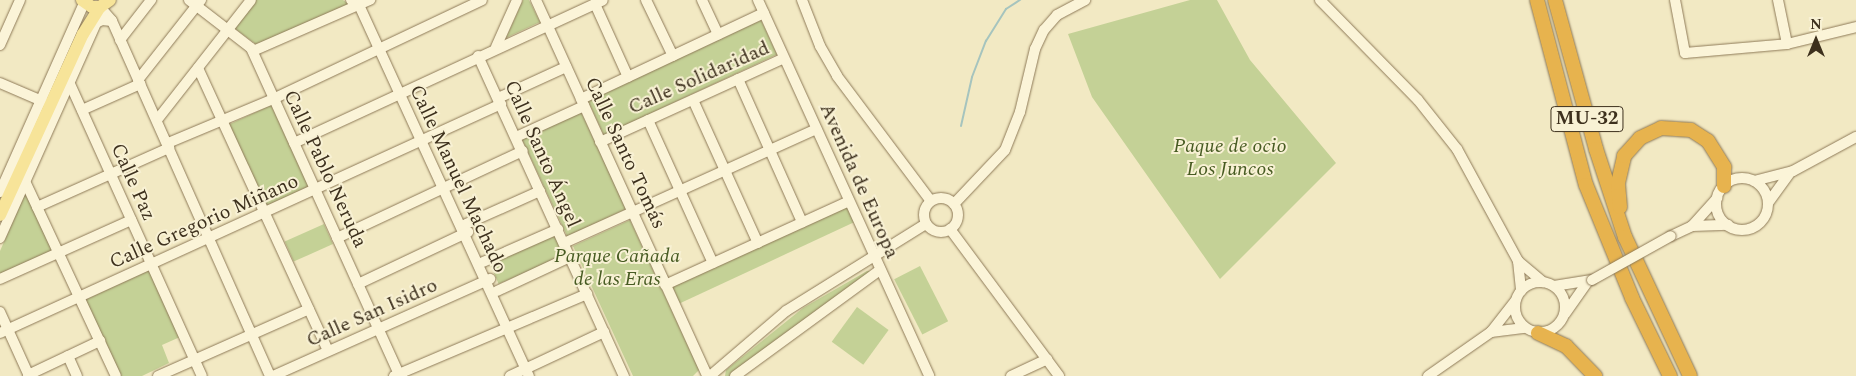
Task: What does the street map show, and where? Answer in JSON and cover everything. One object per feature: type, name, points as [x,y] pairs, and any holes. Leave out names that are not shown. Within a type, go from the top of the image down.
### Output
[{"type":"highway","name":"MU-32","points":[[1537,0],[1586,185],[1632,298],[1670,376]]},
{"type":"highway","name":"MU-32","points":[[1555,0],[1596,149],[1625,237],[1690,376]]},
{"type":"highway","points":[[1625,237],[1619,199],[1619,170],[1627,150],[1649,132],[1671,127],[1700,136],[1714,149],[1724,168],[1721,192]]},
{"type":"highway","points":[[1532,330],[1566,346],[1595,376]]},
{"type":"main road","points":[[83,34],[86,15],[83,1],[106,2]]},
{"type":"main road","points":[[0,215],[83,34],[106,2]]},
{"type":"street","points":[[0,45],[20,0]]},
{"type":"street","points":[[120,40],[151,0]]},
{"type":"street","points":[[157,120],[251,0]]},
{"type":"street","points":[[253,52],[355,3],[370,0]]},
{"type":"street","points":[[37,207],[482,0]]},
{"type":"street","points":[[496,47],[517,0]]},
{"type":"street","name":"Calle Santo Tomás","points":[[536,0],[708,376]]},
{"type":"street","points":[[646,0],[673,56]]},
{"type":"street","points":[[702,0],[718,35]]},
{"type":"street","name":"Avenida de Europa","points":[[758,0],[929,376]]},
{"type":"street","points":[[802,0],[820,46],[837,76],[931,201]]},
{"type":"street","points":[[954,204],[1005,150],[1020,112],[1035,49],[1044,30],[1057,15],[1085,0]]},
{"type":"street","points":[[1320,0],[1444,130],[1469,169],[1518,261],[1543,282],[1554,286],[1590,281],[1692,226],[1728,225],[1743,230],[1751,228],[1764,218],[1768,203],[1792,171]]},
{"type":"street","points":[[1675,0],[1685,53],[1786,44],[1856,27]]},
{"type":"street","points":[[1778,0],[1786,44]]},
{"type":"street","points":[[0,192],[42,101],[83,1]]},
{"type":"street","points":[[106,2],[120,40],[272,376]]},
{"type":"street","points":[[82,110],[139,82],[196,2]]},
{"type":"street","name":"Calle Pablo Neruda","points":[[196,2],[253,52],[379,329],[398,375]]},
{"type":"street","points":[[294,143],[496,47],[598,2],[628,77]]},
{"type":"street","name":"Calle Manuel Machado","points":[[355,3],[402,91],[530,372]]},
{"type":"street","points":[[516,137],[628,77],[764,14]]},
{"type":"street","points":[[0,238],[24,179],[70,84],[96,23],[102,20],[112,21]]},
{"type":"street","name":"Calle Santo Ángel","points":[[478,56],[523,151],[624,376]]},
{"type":"street","name":"Calle Solidaridad","points":[[600,142],[784,58]]},
{"type":"street","name":"Calle Gregorio Miñano","points":[[4,331],[425,142],[566,67]]},
{"type":"street","points":[[198,68],[328,351]]},
{"type":"street","points":[[738,79],[802,222]]},
{"type":"street","points":[[0,83],[42,101]]},
{"type":"street","name":"Calle Paz","points":[[70,84],[202,376]]},
{"type":"street","points":[[693,100],[758,242]]},
{"type":"street","points":[[648,120],[713,263]]},
{"type":"street","points":[[564,243],[816,129]]},
{"type":"street","points":[[1692,226],[1721,192],[1738,179],[1754,181],[1792,171],[1856,137]]},
{"type":"street","points":[[337,238],[523,151]]},
{"type":"street","points":[[24,179],[116,376]]},
{"type":"street","points":[[1754,181],[1764,190],[1768,203]]},
{"type":"street","points":[[358,284],[540,191]]},
{"type":"street","points":[[1721,192],[1718,213],[1728,225]]},
{"type":"street","points":[[940,198],[954,204],[958,214],[950,229],[940,232],[926,224],[924,214],[931,201],[940,198]]},
{"type":"street","points":[[666,285],[849,201]]},
{"type":"street","points":[[3,277],[131,220]]},
{"type":"street","points":[[708,376],[786,311],[875,258],[926,224]]},
{"type":"street","points":[[483,262],[558,229]]},
{"type":"street","points":[[950,229],[1060,376]]},
{"type":"street","name":"Calle Manuel Machado","points":[[466,230],[483,262],[488,280],[497,291],[510,327]]},
{"type":"street","points":[[497,291],[570,257]]},
{"type":"street","points":[[1518,261],[1516,316],[1532,330]]},
{"type":"street","points":[[735,376],[880,270]]},
{"type":"street","name":"Calle San Isidro","points":[[272,376],[488,280]]},
{"type":"street","points":[[1492,332],[1555,328],[1590,281]]},
{"type":"street","points":[[1428,376],[1492,332],[1527,286],[1543,282]]},
{"type":"street","points":[[1554,286],[1564,298],[1565,314]]},
{"type":"street","points":[[398,375],[587,294]]},
{"type":"street","points":[[158,376],[309,309]]},
{"type":"street","points":[[0,312],[4,331],[29,376],[100,341]]},
{"type":"street","points":[[510,376],[530,372],[604,332]]},
{"type":"street","points":[[68,356],[77,376]]},
{"type":"street","points":[[1011,376],[1047,359]]},
{"type":"green space","points":[[256,0],[343,0],[349,4],[257,45],[234,28]]},
{"type":"green space","points":[[523,0],[529,0],[540,22],[506,38]]},
{"type":"green space","name":"Paque de ocio Los Juncos","points":[[1190,0],[1217,0],[1250,60],[1336,163],[1220,279],[1092,97],[1068,34]]},
{"type":"green space","points":[[761,20],[777,54],[604,135],[588,101]]},
{"type":"green space","points":[[271,105],[311,190],[268,210],[228,125]]},
{"type":"green space","name":"Parque Cañada de las Eras","points":[[581,112],[626,209],[567,236],[522,139]]},
{"type":"green space","points":[[25,194],[28,195],[53,251],[0,274],[0,251]]},
{"type":"green space","points":[[846,205],[854,222],[680,303],[672,286]]},
{"type":"green space","name":"Parque Cañada de las Eras","points":[[630,220],[699,370],[693,376],[633,376],[573,246]]},
{"type":"green space","points":[[324,224],[333,244],[294,262],[285,241]]},
{"type":"green space","points":[[555,235],[564,256],[499,284],[490,263]]},
{"type":"green space","points":[[920,266],[948,321],[922,334],[894,279]]},
{"type":"green space","points":[[151,269],[180,337],[162,345],[169,363],[142,376],[119,376],[85,300]]},
{"type":"green space","points":[[867,271],[871,271],[732,376],[725,376],[726,370],[803,308]]},
{"type":"green space","points":[[857,307],[889,330],[863,365],[832,342]]},
{"type":"waterway","points":[[961,126],[972,77],[986,41],[1006,9],[1020,0]]}]
